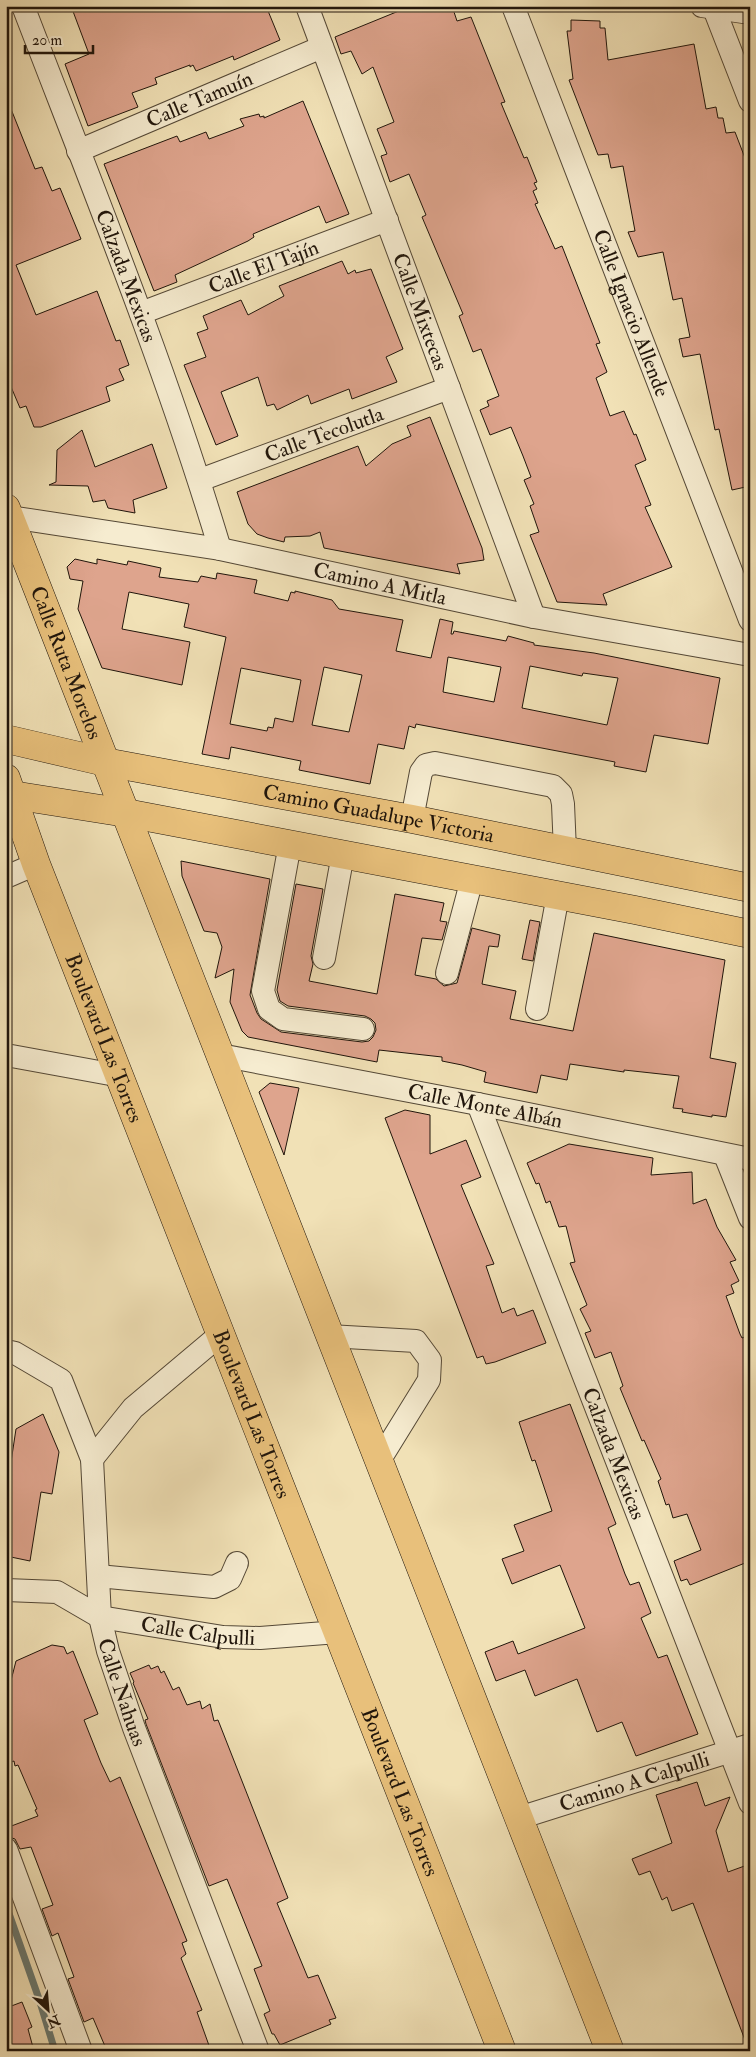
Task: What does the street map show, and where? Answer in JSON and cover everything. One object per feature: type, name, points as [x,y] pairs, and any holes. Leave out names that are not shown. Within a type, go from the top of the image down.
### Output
[{"type":"main road","name":"Calle Ruta Morelos","points":[[8,513],[126,813]]},
{"type":"main road","name":"Camino Guadalupe Victoria","points":[[6,739],[105,762],[412,819],[750,888]]},
{"type":"main road","points":[[8,789],[750,934]]},
{"type":"main road","name":"Boulevard Las Torres","points":[[8,789],[502,2051]]},
{"type":"main road","points":[[126,813],[610,2051]]},
{"type":"main road","points":[[586,2051],[591,2043],[594,2030],[594,2008]]},
{"type":"main road","points":[[490,2020],[522,2051]]},
{"type":"street","name":"Calzada Mexicas","points":[[23,6],[140,313],[200,480],[220,549]]},
{"type":"street","name":"Calle Mixtecas","points":[[307,6],[534,617]]},
{"type":"street","name":"Calle Ignacio Allende","points":[[513,6],[750,620]]},
{"type":"street","points":[[709,7],[750,13]]},
{"type":"street","points":[[709,7],[750,101]]},
{"type":"street","name":"Calle Tamuín","points":[[78,150],[322,47]]},
{"type":"street","name":"Calle El Tajín","points":[[140,313],[387,220]]},
{"type":"street","name":"Calle Tecolutla","points":[[200,480],[449,388]]},
{"type":"street","name":"Camino A Mitla","points":[[8,513],[220,549],[534,617],[750,655]]},
{"type":"street","points":[[412,819],[421,772],[426,765],[435,763],[553,786],[561,794],[565,851]]},
{"type":"street","points":[[290,844],[263,991],[268,1009],[283,1019],[363,1029]]},
{"type":"street","points":[[324,958],[343,854]]},
{"type":"street","points":[[6,876],[36,864]]},
{"type":"street","points":[[447,973],[472,879]]},
{"type":"street","points":[[537,1009],[558,895]]},
{"type":"street","points":[[6,1055],[121,1076]]},
{"type":"street","name":"Calle Monte Albán","points":[[220,1055],[478,1104],[750,1159]]},
{"type":"street","name":"Calzada Mexicas","points":[[478,1104],[740,1748],[750,1803]]},
{"type":"street","points":[[725,1155],[750,1218]]},
{"type":"street","points":[[92,1459],[133,1408],[221,1334]]},
{"type":"street","points":[[330,1336],[416,1341],[430,1360],[429,1380],[378,1461]]},
{"type":"street","name":"Calle Nahuas","points":[[6,1351],[15,1354],[61,1380],[92,1459],[100,1617],[119,1687],[258,2051]]},
{"type":"street","points":[[98,1576],[214,1586],[230,1579],[237,1563]]},
{"type":"street","name":"Calle Calpulli","points":[[6,1590],[57,1592],[100,1617],[223,1637],[260,1638],[338,1632]]},
{"type":"street","name":"Camino A Calpulli","points":[[519,1818],[740,1748]]},
{"type":"street","points":[[6,1849],[81,2051]]},
{"type":"building","points":[[71,6],[266,6],[280,40],[234,60],[233,56],[196,71],[193,65],[190,67],[190,65],[155,78],[157,84],[132,93],[138,107],[88,126],[65,64],[89,54]]},
{"type":"building","points":[[411,6],[452,6],[457,21],[471,17],[505,102],[501,103],[524,158],[527,157],[537,182],[534,183],[537,189],[533,191],[538,203],[535,204],[555,249],[562,246],[600,343],[596,344],[607,372],[596,378],[610,416],[624,411],[634,435],[636,434],[646,460],[635,465],[651,505],[645,507],[672,567],[603,594],[607,605],[557,602],[530,535],[539,532],[530,506],[534,504],[524,480],[531,477],[523,456],[511,427],[490,435],[480,410],[489,406],[487,401],[499,396],[481,349],[473,352],[459,316],[463,314],[422,217],[426,215],[409,174],[390,182],[381,156],[387,154],[377,129],[394,122],[373,67],[362,74],[351,51],[341,54],[335,37]]},
{"type":"building","points":[[571,20],[600,21],[600,28],[605,28],[608,60],[694,44],[706,109],[716,107],[718,118],[723,118],[726,133],[735,132],[750,171],[750,486],[732,490],[719,429],[715,430],[700,354],[683,357],[679,339],[690,337],[682,298],[673,300],[663,252],[638,257],[628,232],[635,231],[623,166],[611,168],[608,154],[598,155],[569,80],[573,79],[567,31],[571,31]]},
{"type":"building","points":[[7,99],[35,169],[42,167],[52,191],[60,188],[81,239],[16,265],[36,315],[97,291],[116,341],[120,340],[129,365],[119,369],[124,380],[106,387],[110,401],[41,427],[34,427],[26,406],[20,408],[6,375]]},
{"type":"building","points":[[303,101],[349,214],[326,223],[319,206],[253,234],[254,237],[248,241],[175,275],[177,282],[154,291],[104,164],[177,136],[180,142],[206,132],[209,139],[244,126],[240,119],[259,114],[260,117],[264,116],[264,118]]},
{"type":"building","points":[[342,261],[348,274],[355,270],[356,273],[371,269],[403,349],[386,357],[397,382],[352,399],[349,389],[311,404],[308,395],[277,410],[274,404],[267,406],[258,377],[221,392],[238,436],[216,445],[184,365],[206,357],[197,333],[208,329],[203,316],[241,300],[248,315],[284,296],[279,286]]},
{"type":"building","points":[[430,417],[482,548],[484,560],[457,564],[460,574],[324,548],[320,532],[310,536],[285,537],[284,542],[257,534],[248,524],[237,492],[358,446],[366,466],[392,444],[411,436],[407,426]]},
{"type":"building","points":[[82,430],[95,467],[152,444],[167,488],[133,500],[135,513],[108,508],[105,500],[93,502],[88,486],[49,485],[56,482],[57,450]]},
{"type":"building","points":[[75,559],[97,564],[97,559],[127,565],[128,561],[161,568],[159,577],[198,582],[201,576],[216,579],[217,573],[257,580],[254,593],[288,601],[291,592],[295,593],[295,591],[332,600],[339,609],[403,620],[396,651],[431,658],[440,619],[453,622],[451,634],[454,631],[506,641],[508,636],[534,643],[534,645],[594,653],[720,678],[708,744],[654,735],[646,772],[614,766],[615,762],[416,724],[415,728],[409,726],[404,749],[378,744],[370,784],[299,770],[301,761],[231,747],[229,759],[202,754],[226,637],[184,627],[189,604],[129,592],[122,629],[190,642],[182,685],[102,668],[78,609],[83,581],[70,579],[67,567]],"holes":[[[448,657],[501,667],[494,702],[443,692]],[[530,666],[582,676],[583,673],[618,678],[607,725],[522,708]],[[324,667],[362,675],[349,732],[312,725]],[[241,668],[301,680],[293,722],[275,718],[273,728],[268,727],[267,731],[230,724]]]},
{"type":"building","points":[[181,861],[270,879],[250,995],[261,1019],[281,1032],[362,1042],[369,1041],[376,1030],[375,1023],[365,1016],[288,1006],[280,1001],[277,990],[296,884],[323,889],[311,956],[313,964],[309,981],[377,994],[395,894],[444,903],[440,921],[447,922],[442,940],[422,938],[415,975],[436,979],[444,986],[457,983],[472,928],[500,935],[498,947],[489,946],[482,984],[516,991],[510,1019],[573,1031],[594,933],[725,960],[710,1058],[736,1063],[726,1117],[712,1115],[712,1117],[682,1112],[683,1109],[673,1108],[679,1076],[624,1070],[624,1072],[570,1064],[567,1080],[541,1075],[537,1093],[484,1082],[486,1072],[442,1061],[442,1057],[379,1050],[377,1062],[248,1037],[242,1031],[230,1002],[234,969],[215,978],[222,947],[217,933],[204,931],[182,876]]},
{"type":"building","points":[[530,920],[540,922],[533,961],[522,959]]},
{"type":"building","points":[[270,1083],[299,1088],[284,1155],[259,1092]]},
{"type":"building","points":[[405,1110],[430,1115],[430,1154],[466,1140],[481,1177],[461,1185],[494,1264],[486,1266],[502,1313],[514,1308],[517,1316],[533,1310],[546,1343],[486,1364],[483,1356],[477,1358],[385,1118]]},
{"type":"building","points":[[569,1144],[653,1158],[651,1175],[692,1172],[693,1204],[706,1199],[717,1227],[736,1260],[730,1262],[739,1281],[731,1285],[734,1293],[726,1296],[742,1338],[750,1335],[750,1561],[690,1585],[687,1579],[681,1581],[674,1561],[701,1550],[687,1514],[673,1518],[669,1504],[666,1505],[658,1481],[661,1479],[644,1440],[642,1441],[620,1388],[623,1386],[611,1352],[595,1358],[585,1333],[591,1331],[580,1309],[587,1305],[570,1263],[575,1262],[566,1226],[559,1227],[550,1201],[546,1203],[539,1183],[536,1184],[527,1163]]},
{"type":"building","points":[[570,1404],[616,1524],[608,1528],[625,1574],[630,1585],[639,1582],[651,1613],[641,1618],[658,1658],[667,1655],[698,1734],[636,1756],[622,1722],[597,1732],[577,1679],[535,1696],[525,1670],[496,1681],[485,1652],[513,1641],[518,1654],[585,1628],[560,1565],[512,1584],[502,1559],[524,1551],[514,1525],[552,1511],[535,1460],[532,1461],[519,1422]]},
{"type":"building","points":[[43,1414],[59,1452],[52,1494],[41,1492],[30,1561],[6,1556],[6,1495],[16,1429]]},
{"type":"building","points":[[52,1645],[64,1647],[67,1654],[73,1651],[98,1714],[84,1720],[110,1782],[120,1777],[187,1941],[182,1943],[186,1954],[181,1958],[202,2010],[197,2012],[211,2051],[107,2051],[93,2018],[84,2022],[68,1979],[74,1977],[58,1933],[52,1936],[42,1909],[53,1905],[31,1847],[20,1849],[15,1839],[6,1836],[6,1828],[38,1816],[35,1810],[37,1809],[18,1765],[15,1766],[14,1761],[6,1764],[6,1700],[16,1661]]},
{"type":"building","points":[[149,1665],[151,1669],[158,1666],[161,1673],[164,1671],[173,1690],[179,1687],[187,1705],[200,1701],[202,1709],[210,1704],[214,1721],[218,1720],[288,1898],[277,1903],[308,1978],[318,1975],[336,2018],[329,2020],[331,2024],[280,2045],[274,2034],[272,2034],[264,2014],[270,2011],[254,1969],[262,1966],[227,1879],[209,1886],[146,1724],[145,1720],[148,1719],[130,1673]]},
{"type":"building","points":[[697,1782],[705,1806],[730,1797],[716,1831],[728,1872],[750,1864],[750,2048],[748,2048],[693,1903],[672,1911],[667,1897],[662,1900],[650,1871],[639,1875],[632,1859],[672,1843],[656,1795]]},
{"type":"building","points":[[22,2002],[32,2027],[28,2029],[34,2051],[6,2051],[6,2008]]},
{"type":"waterway","points":[[6,1905],[55,2051]]}]
